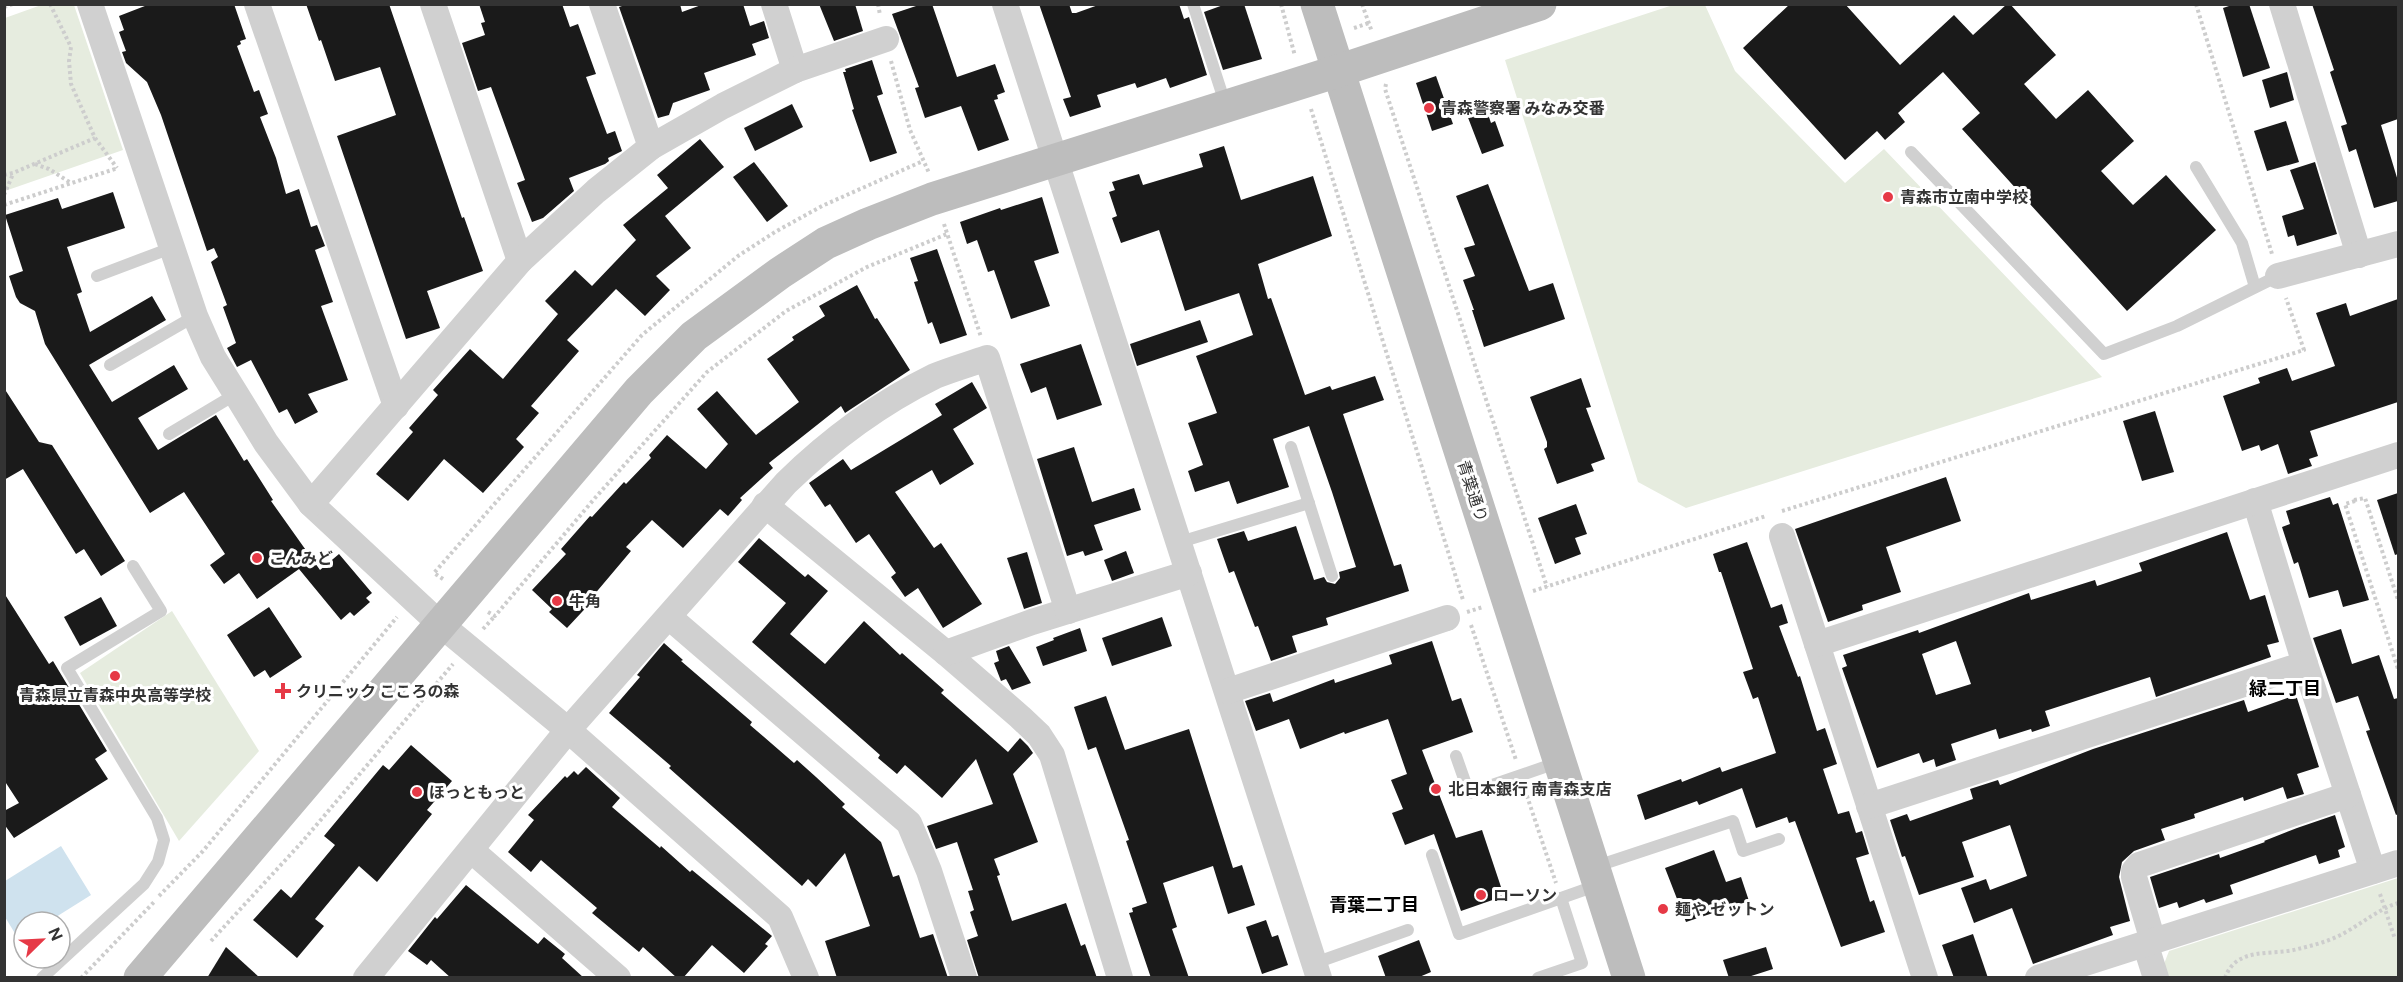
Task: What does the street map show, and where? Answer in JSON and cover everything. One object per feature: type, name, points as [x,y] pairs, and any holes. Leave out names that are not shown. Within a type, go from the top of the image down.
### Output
[{"type":"street","points":[[257,4],[396,406]]},
{"type":"street","points":[[433,4],[520,261]]},
{"type":"street","points":[[602,4],[651,147]]},
{"type":"street","points":[[774,4],[795,70]]},
{"type":"street","points":[[1005,4],[1228,691],[1314,973]]},
{"type":"street","name":"青葉通り","points":[[1317,4],[1629,978]]},
{"type":"street","points":[[140,978],[639,391],[694,336],[780,273],[826,243],[932,199],[1382,57],[1540,4]]},
{"type":"street","points":[[2282,4],[2359,255]]},
{"type":"street","points":[[96,6],[141,159],[195,316],[213,357],[266,443],[311,504],[412,599],[568,730],[780,917],[806,978]]},
{"type":"street","points":[[311,504],[520,261],[596,191],[651,147],[723,106],[795,70],[886,39]]},
{"type":"street","points":[[2278,276],[2398,243]]},
{"type":"street","points":[[377,974],[471,850],[568,730],[765,505],[820,450],[862,419],[936,376],[987,358],[1068,611]]},
{"type":"street","points":[[1817,644],[2398,455]]},
{"type":"street","points":[[2255,501],[2305,664],[2373,871]]},
{"type":"street","points":[[765,505],[946,653],[1039,735],[1052,755],[1120,978]]},
{"type":"street","points":[[1782,536],[1925,978]]},
{"type":"street","points":[[946,653],[1068,611],[1190,573]]},
{"type":"street","points":[[1228,691],[1457,615]]},
{"type":"street","points":[[669,617],[909,823],[929,871],[964,978]]},
{"type":"street","points":[[1869,806],[2305,664]]},
{"type":"street","points":[[2156,978],[2134,877],[2134,871],[2139,865],[2348,795]]},
{"type":"street","points":[[471,850],[618,978]]},
{"type":"street","points":[[2052,975],[2398,863]]},
{"type":"lane","points":[[1193,4],[1226,106]]},
{"type":"lane","points":[[1911,152],[2104,354],[2177,326],[2278,276]]},
{"type":"lane","points":[[2196,167],[2241,243],[2255,287]]},
{"type":"lane","points":[[97,276],[171,248]]},
{"type":"lane","points":[[111,365],[195,316]]},
{"type":"lane","points":[[169,434],[236,394]]},
{"type":"lane","points":[[1291,447],[1332,576]]},
{"type":"lane","points":[[1180,542],[1309,502]]},
{"type":"lane","points":[[42,978],[144,884],[159,862],[164,840],[157,818],[66,668],[161,611],[133,566]]},
{"type":"lane","points":[[1456,756],[1470,793],[1560,761]]},
{"type":"lane","points":[[1432,855],[1460,934],[1561,898],[1597,876],[1733,821],[1743,851],[1779,839]]},
{"type":"lane","points":[[1538,978],[1582,963],[1561,898]]},
{"type":"lane","points":[[1314,973],[1408,930]]},
{"type":"path","points":[[4,7],[14,4]]},
{"type":"path","points":[[50,4],[71,47],[70,84],[95,138],[117,168]]},
{"type":"path","points":[[878,4],[910,130],[923,161]]},
{"type":"path","points":[[1281,4],[1457,615],[1521,775],[1561,898]]},
{"type":"path","points":[[1362,4],[1388,76],[1385,89],[1546,587]]},
{"type":"path","points":[[1457,615],[1775,513],[2304,350],[2278,276],[2196,4]]},
{"type":"path","points":[[4,175],[95,138]]},
{"type":"path","points":[[4,205],[141,159]]},
{"type":"path","points":[[34,164],[49,169],[71,183]]},
{"type":"path","points":[[4,195],[13,173]]},
{"type":"path","points":[[947,234],[987,358]]},
{"type":"path","points":[[2345,472],[2355,501]]},
{"type":"path","points":[[2398,600],[2365,498],[2346,504],[2398,669]]},
{"type":"path","points":[[81,978],[203,851],[435,573]]},
{"type":"path","points":[[209,944],[302,842],[495,616]]},
{"type":"path","points":[[2373,871],[2395,939]]},
{"type":"path","points":[[2225,978],[2230,965],[2240,959],[2262,952],[2289,951],[2324,943],[2385,907],[2398,903]]},
{"type":"shaded area","points":[[44,4],[74,5],[123,150],[5,191],[5,18]]},
{"type":"shaded area","points":[[1676,4],[1705,5],[1735,71],[1845,183],[1884,149],[2102,377],[1686,508],[1638,482],[1505,60]]},
{"type":"shaded area","points":[[172,611],[259,751],[179,841],[80,673]]},
{"type":"shaded area","points":[[2398,878],[2398,977],[2168,977],[2164,964],[2169,951]]},
{"type":"water","points":[[61,846],[91,895],[67,910],[12,910],[12,928],[5,917],[5,881]]},
{"type":"building","points":[[150,4],[234,4],[246,39],[240,41],[241,44],[237,46],[254,92],[259,90],[268,114],[260,117],[276,158],[286,194],[299,189],[311,227],[317,225],[325,246],[315,250],[333,302],[321,306],[348,380],[308,394],[318,412],[295,424],[287,409],[279,413],[251,360],[237,367],[227,348],[236,343],[223,307],[227,305],[211,262],[218,257],[214,248],[207,251],[161,115],[147,82],[126,63],[122,52],[126,51],[119,32],[124,30],[119,16]]},
{"type":"building","points":[[306,4],[389,4],[462,218],[464,217],[483,271],[427,291],[440,328],[406,339],[337,136],[396,115],[380,67],[335,81]]},
{"type":"building","points":[[479,4],[562,4],[570,27],[578,24],[596,74],[586,77],[607,134],[615,131],[622,151],[608,158],[609,161],[605,164],[569,178],[574,191],[543,218],[532,222],[517,183],[525,180],[491,87],[478,91],[462,43],[485,35],[481,23],[485,22]]},
{"type":"building","points":[[628,4],[680,4],[682,12],[704,4],[743,4],[750,26],[764,21],[769,38],[752,44],[756,55],[704,73],[710,90],[673,103],[669,115],[658,118],[619,7]]},
{"type":"building","points":[[819,4],[855,4],[863,31],[834,41]]},
{"type":"building","points":[[922,4],[932,4],[957,77],[995,64],[1005,92],[997,95],[998,99],[994,100],[1009,140],[978,151],[961,106],[925,118],[915,88],[919,87],[892,14]]},
{"type":"building","points":[[1039,4],[1069,4],[1072,13],[1076,13],[1101,4],[1179,4],[1184,19],[1189,17],[1207,75],[1170,88],[1166,78],[1137,88],[1135,83],[1097,95],[1101,107],[1070,117],[1063,99],[1071,97]]},
{"type":"building","points":[[1226,4],[1244,4],[1262,59],[1223,70],[1204,12]]},
{"type":"building","points":[[1790,4],[1845,4],[1900,65],[1954,15],[1973,35],[2007,4],[2010,4],[2056,55],[2024,84],[2056,119],[2088,90],[2134,141],[2101,171],[2133,205],[2166,175],[2216,230],[2127,311],[1962,129],[1980,113],[1943,72],[1898,113],[1905,122],[1885,140],[1877,131],[1845,160],[1743,48]]},
{"type":"building","points":[[2235,4],[2249,4],[2270,68],[2243,77],[2223,8]]},
{"type":"building","points":[[2312,4],[2398,4],[2398,119],[2381,125],[2398,181],[2398,201],[2374,208],[2356,149],[2349,152],[2341,126],[2347,124],[2330,72],[2334,70]]},
{"type":"building","points":[[872,60],[883,94],[877,96],[897,153],[870,162],[852,110],[854,109],[843,72],[846,72],[845,69]]},
{"type":"building","points":[[2287,72],[2294,100],[2270,108],[2262,80]]},
{"type":"building","points":[[1436,76],[1453,124],[1432,131],[1416,83]]},
{"type":"building","points":[[792,104],[803,127],[755,151],[744,128]]},
{"type":"building","points":[[1486,108],[1491,123],[1495,121],[1504,146],[1482,154],[1467,115]]},
{"type":"building","points":[[2286,121],[2299,162],[2267,171],[2254,131]]},
{"type":"building","points":[[700,139],[724,167],[665,216],[691,248],[656,276],[670,290],[645,316],[616,289],[567,340],[579,351],[531,406],[539,413],[516,439],[524,447],[483,493],[444,459],[408,501],[376,474],[413,432],[409,428],[438,395],[433,390],[470,349],[503,379],[558,314],[545,301],[575,270],[592,286],[636,240],[623,225],[668,188],[657,175]]},
{"type":"building","points":[[1224,146],[1241,200],[1313,176],[1332,236],[1258,264],[1268,299],[1271,298],[1305,395],[1330,386],[1332,390],[1375,376],[1384,400],[1343,414],[1394,566],[1401,564],[1409,591],[1326,618],[1328,625],[1292,636],[1297,652],[1271,661],[1258,626],[1255,627],[1234,571],[1229,573],[1217,539],[1244,531],[1248,541],[1296,526],[1314,580],[1324,577],[1327,582],[1335,584],[1340,578],[1339,572],[1356,567],[1332,492],[1309,426],[1273,439],[1289,487],[1237,504],[1229,481],[1195,492],[1188,471],[1203,465],[1188,423],[1217,413],[1196,356],[1253,335],[1239,293],[1185,311],[1159,230],[1121,243],[1112,218],[1117,216],[1109,192],[1115,190],[1112,182],[1139,174],[1143,185],[1203,167],[1199,154]]},
{"type":"building","points":[[754,162],[788,206],[767,222],[733,177]]},
{"type":"building","points":[[2315,162],[2337,234],[2297,246],[2294,235],[2288,237],[2282,216],[2304,209],[2290,170]]},
{"type":"building","points":[[1488,184],[1529,291],[1553,283],[1565,319],[1484,347],[1463,280],[1475,276],[1464,248],[1475,245],[1456,196]]},
{"type":"building","points":[[113,192],[125,228],[67,247],[82,292],[77,294],[90,332],[152,296],[166,320],[89,365],[112,402],[174,365],[188,389],[138,418],[158,450],[216,415],[244,461],[247,459],[273,500],[271,501],[320,570],[339,554],[372,593],[366,598],[370,602],[354,616],[350,612],[341,620],[299,569],[257,599],[239,573],[224,584],[210,565],[225,554],[184,492],[150,513],[45,344],[35,311],[20,303],[16,297],[9,276],[23,271],[5,215],[58,198],[62,209]]},
{"type":"building","points":[[1042,197],[1059,253],[1034,261],[1050,306],[1011,319],[994,270],[988,272],[977,240],[967,244],[960,222]]},
{"type":"building","points":[[937,249],[967,335],[940,344],[932,322],[928,324],[914,282],[918,281],[910,258]]},
{"type":"building","points":[[857,285],[875,319],[877,318],[910,370],[845,413],[841,406],[769,463],[773,468],[740,498],[742,500],[728,516],[720,509],[683,548],[652,520],[626,547],[631,551],[593,596],[595,598],[567,628],[549,612],[552,609],[532,590],[566,554],[561,549],[590,516],[592,517],[624,482],[626,484],[651,458],[649,455],[667,435],[706,469],[728,444],[697,409],[717,391],[756,435],[799,402],[767,359],[794,340],[792,337],[825,316],[819,306]]},
{"type":"building","points":[[2398,299],[2398,402],[2310,431],[2318,456],[2309,459],[2312,466],[2288,474],[2278,444],[2261,451],[2259,445],[2242,451],[2223,396],[2260,383],[2258,378],[2287,368],[2292,381],[2335,366],[2316,313],[2346,303],[2350,316]]},
{"type":"building","points":[[1200,320],[1208,342],[1137,366],[1130,344]]},
{"type":"building","points":[[1081,344],[1102,405],[1057,420],[1046,387],[1031,393],[1020,364]]},
{"type":"building","points":[[1581,378],[1591,407],[1586,408],[1605,459],[1591,464],[1594,471],[1557,484],[1544,449],[1547,447],[1547,442],[1530,397]]},
{"type":"building","points":[[972,382],[987,408],[953,429],[974,464],[940,485],[932,470],[895,492],[934,548],[941,543],[982,604],[943,628],[918,588],[905,597],[891,577],[896,573],[869,534],[856,543],[830,504],[825,507],[809,483],[843,459],[851,470],[942,415],[935,404]]},
{"type":"building","points":[[4,388],[39,442],[52,445],[125,561],[101,576],[84,549],[76,554],[23,469],[4,480]]},
{"type":"building","points":[[2155,411],[2174,472],[2142,481],[2123,421]]},
{"type":"building","points":[[1074,447],[1092,502],[1134,488],[1141,510],[1094,525],[1103,550],[1085,556],[1083,551],[1067,556],[1037,459]]},
{"type":"building","points":[[1946,477],[1961,521],[1886,547],[1901,592],[1862,605],[1863,610],[1828,622],[1795,529]]},
{"type":"building","points":[[2398,493],[2398,554],[2395,555],[2377,500]]},
{"type":"building","points":[[2330,497],[2333,505],[2338,503],[2369,600],[2343,607],[2338,590],[2309,598],[2298,562],[2294,564],[2282,527],[2290,524],[2286,511]]},
{"type":"building","points":[[1576,504],[1587,534],[1575,538],[1581,554],[1555,564],[1538,518]]},
{"type":"building","points":[[2227,532],[2250,600],[2265,595],[2279,642],[2267,645],[2271,657],[2156,697],[2150,677],[2045,711],[2050,726],[1999,739],[1996,729],[1951,744],[1956,760],[1936,767],[1934,759],[1923,763],[1919,753],[1877,768],[1842,668],[1847,666],[1843,655],[1918,630],[1919,633],[2029,593],[2031,600],[2095,580],[2097,586],[2142,571],[2139,563]],"holes":[[[1956,641],[1971,684],[1936,695],[1922,654]]]},
{"type":"building","points":[[759,538],[805,577],[808,574],[828,591],[790,634],[825,664],[864,621],[900,655],[902,653],[944,690],[941,693],[1008,752],[1020,738],[1028,746],[1033,753],[1013,774],[1038,842],[994,859],[1000,875],[997,876],[1012,921],[1066,903],[1081,946],[1085,944],[1097,978],[979,978],[967,940],[978,936],[970,912],[974,910],[968,891],[973,890],[957,842],[936,849],[927,826],[993,804],[976,759],[942,798],[905,765],[897,774],[878,758],[880,755],[752,642],[786,603],[738,562]]},
{"type":"building","points":[[1747,542],[1771,608],[1782,604],[1788,623],[1779,626],[1798,677],[1800,676],[1817,731],[1825,728],[1837,764],[1823,769],[1838,814],[1849,811],[1856,833],[1862,831],[1869,854],[1856,858],[1870,902],[1874,900],[1885,932],[1841,947],[1795,821],[1789,823],[1787,817],[1756,828],[1742,788],[1699,805],[1697,801],[1645,820],[1637,795],[1681,779],[1682,782],[1720,767],[1722,772],[1776,753],[1758,697],[1753,699],[1743,672],[1753,669],[1713,554]]},
{"type":"building","points":[[1126,551],[1134,573],[1112,581],[1104,560]]},
{"type":"building","points":[[1027,552],[1042,603],[1024,609],[1007,558]]},
{"type":"building","points":[[4,593],[49,664],[53,661],[107,751],[95,759],[108,779],[14,838],[4,824],[4,811],[19,803],[4,780]]},
{"type":"building","points":[[101,597],[117,626],[80,646],[64,617]]},
{"type":"building","points":[[269,607],[302,657],[270,678],[265,670],[254,677],[227,635]]},
{"type":"building","points":[[1162,617],[1172,646],[1112,666],[1102,638]]},
{"type":"building","points":[[1080,628],[1087,651],[1043,666],[1036,647]]},
{"type":"building","points":[[2341,629],[2352,664],[2379,655],[2394,699],[2398,698],[2398,814],[2396,815],[2366,731],[2370,730],[2358,696],[2336,703],[2313,638]]},
{"type":"building","points":[[1432,641],[1452,701],[1461,698],[1473,732],[1422,750],[1456,838],[1482,830],[1504,896],[1461,911],[1434,834],[1405,845],[1392,813],[1403,809],[1391,780],[1407,774],[1388,719],[1345,734],[1344,732],[1300,749],[1289,719],[1256,731],[1245,701],[1270,693],[1273,702],[1334,679],[1335,683],[1392,664],[1389,655]]},
{"type":"building","points":[[664,643],[683,660],[681,661],[752,722],[750,725],[794,763],[797,760],[816,777],[845,804],[842,807],[881,842],[893,877],[899,875],[920,938],[933,934],[948,978],[837,978],[825,941],[870,926],[845,853],[816,887],[808,879],[802,886],[669,768],[671,766],[609,713],[640,677],[637,675]]},
{"type":"building","points":[[1009,646],[1031,683],[1012,690],[1006,679],[1001,681],[994,663],[999,661],[996,651]]},
{"type":"building","points":[[2296,695],[2319,767],[2297,774],[2304,794],[2287,799],[2283,787],[2244,801],[2243,797],[2194,814],[2195,818],[2161,829],[2165,840],[2134,851],[2122,862],[2119,877],[2130,921],[2110,927],[2113,935],[2033,964],[2012,908],[1974,923],[1961,888],[1986,879],[1990,890],[2027,876],[2010,825],[1962,842],[1974,877],[1919,895],[1905,856],[1902,857],[1890,820],[1907,814],[1910,821],[1973,799],[1970,789],[1998,780],[2000,785],[2093,749],[2244,700],[2248,712]]},
{"type":"building","points":[[1106,696],[1125,750],[1189,729],[1233,868],[1242,865],[1255,905],[1228,914],[1213,866],[1163,883],[1177,927],[1172,929],[1189,978],[1151,978],[1129,913],[1133,912],[1132,908],[1147,903],[1126,841],[1129,840],[1096,747],[1088,750],[1074,707]]},
{"type":"building","points":[[411,745],[452,781],[427,810],[432,814],[377,882],[359,866],[315,919],[324,926],[297,958],[253,920],[281,889],[291,898],[335,845],[324,836],[383,765],[389,770]]},
{"type":"building","points":[[586,767],[620,798],[612,807],[772,936],[765,944],[768,946],[744,973],[712,945],[683,978],[677,978],[643,947],[639,952],[592,913],[597,908],[541,860],[531,872],[508,852],[534,820],[528,815],[565,776],[567,778],[574,771],[578,775]]},
{"type":"building","points":[[2335,815],[2345,847],[2338,850],[2340,857],[2319,864],[2316,855],[2230,885],[2233,894],[2206,903],[2204,899],[2179,908],[2177,902],[2159,908],[2150,877],[2219,854],[2220,858]]},
{"type":"building","points":[[1714,850],[1726,882],[1741,877],[1749,901],[1686,922],[1665,868]]},
{"type":"building","points":[[466,885],[538,944],[544,937],[565,954],[562,958],[584,978],[451,978],[431,960],[427,965],[408,951],[435,917],[437,919]]},
{"type":"building","points":[[1266,920],[1272,937],[1278,935],[1288,965],[1262,974],[1246,927]]},
{"type":"building","points":[[1973,934],[1988,978],[1954,978],[1942,945]]},
{"type":"building","points":[[1419,940],[1431,972],[1417,978],[1386,978],[1378,956]]},
{"type":"building","points":[[226,947],[260,978],[207,978]]},
{"type":"building","points":[[1766,947],[1773,969],[1745,978],[1729,978],[1723,960]]},
{"type":"place","name":"青森警察署 みなみ交番","points":[[1429,108]]},
{"type":"place","name":"青森市立南中学校","points":[[1888,197]]},
{"type":"place","name":"こんみど","points":[[257,558]]},
{"type":"place","name":"牛角","points":[[557,601]]},
{"type":"place","name":"青森県立青森中央高等学校","points":[[115,676]]},
{"type":"place","name":"クリニック こころの森","points":[[283,691]]},
{"type":"place","name":"北日本銀行 南青森支店","points":[[1436,789]]},
{"type":"place","name":"ほっともっと","points":[[417,792]]},
{"type":"place","name":"ローソン","points":[[1481,895]]},
{"type":"place","name":"麺や ゼットン","points":[[1663,909]]},
{"type":"district","name":"緑二丁目","points":[[2285,689]]},
{"type":"district","name":"青葉二丁目","points":[[1374,905]]}]
